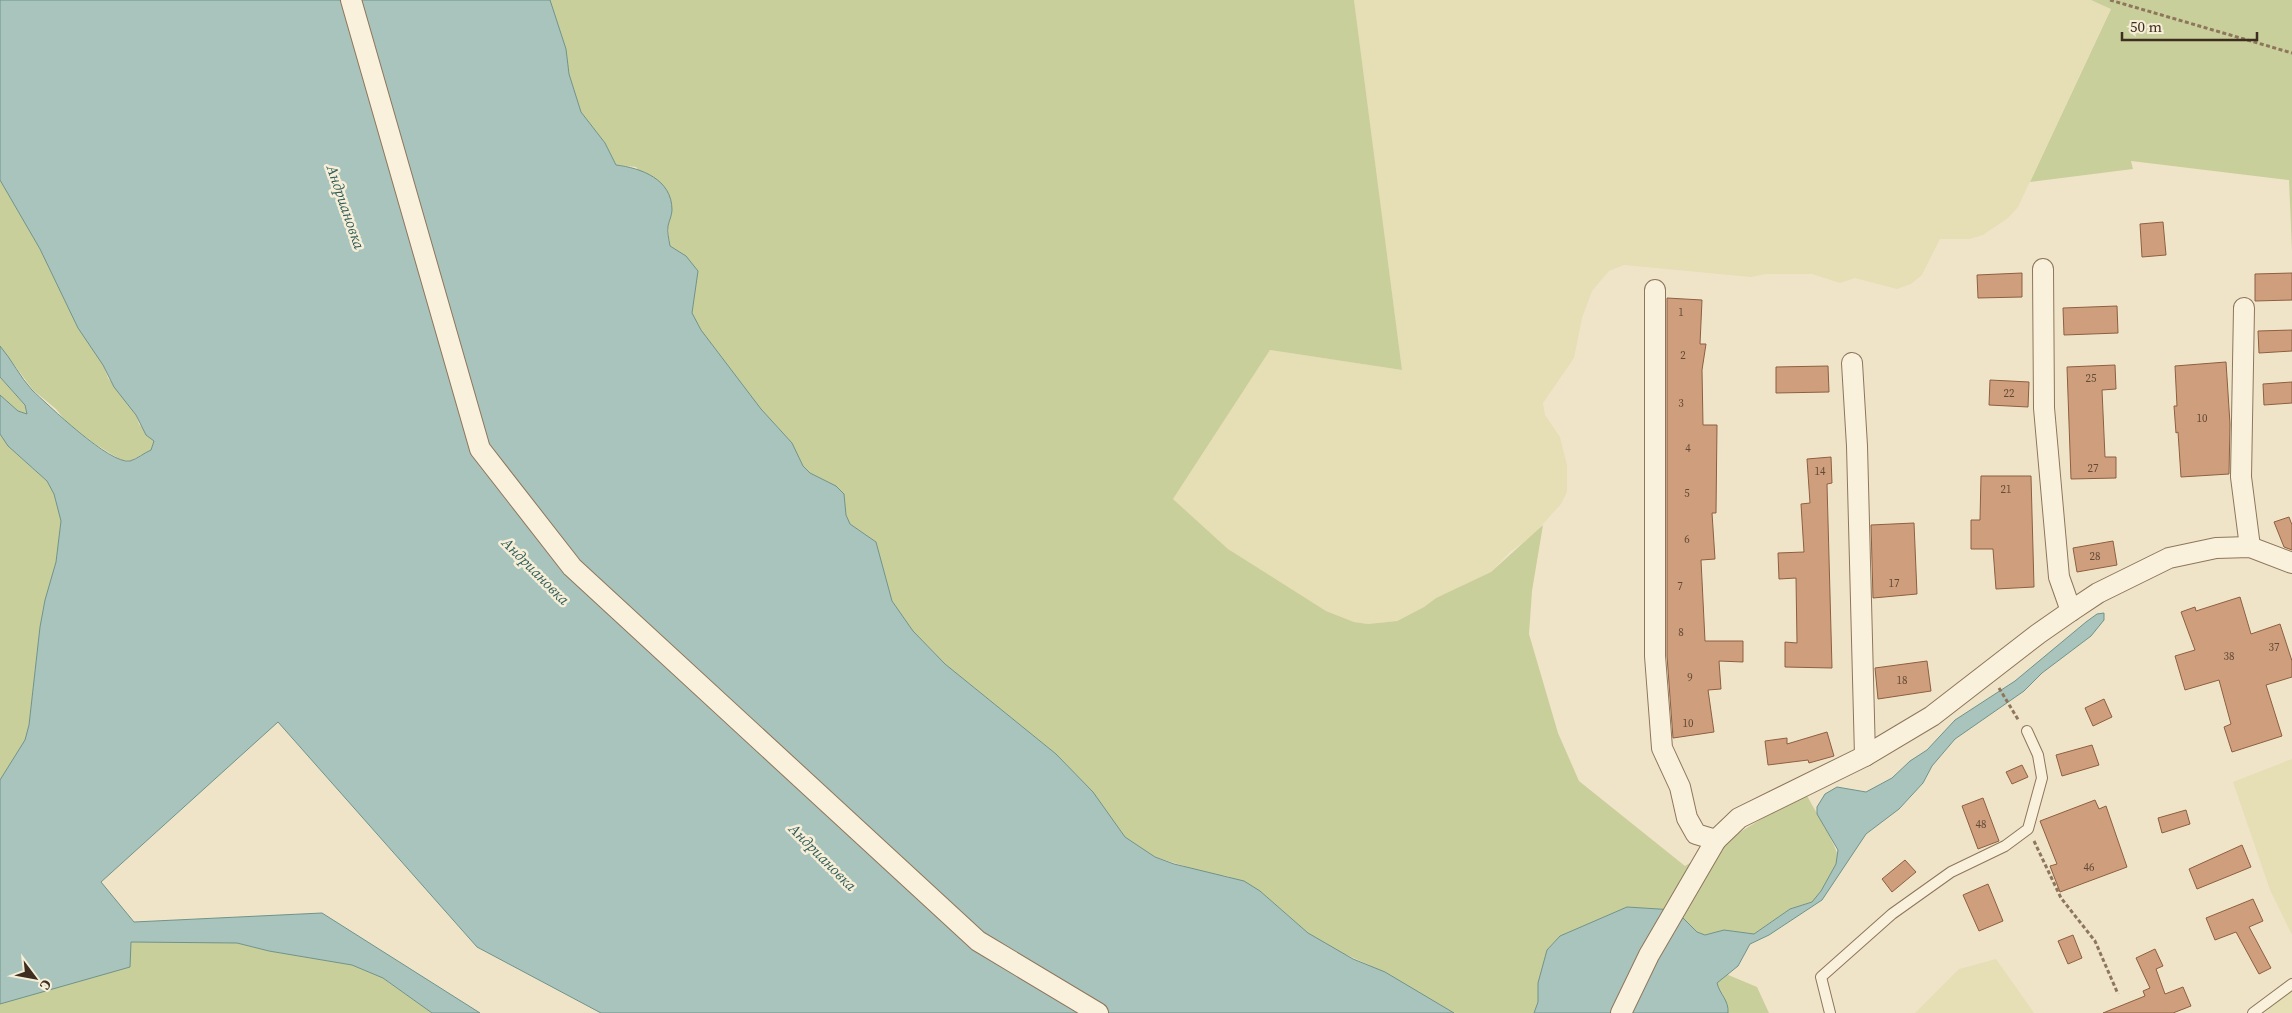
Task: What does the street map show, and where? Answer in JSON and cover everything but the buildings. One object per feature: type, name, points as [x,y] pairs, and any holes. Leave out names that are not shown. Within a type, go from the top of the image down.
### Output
[{"type":"street","points":[[351,0],[480,449],[572,567],[978,941],[1098,1013]]},
{"type":"street","points":[[2043,269],[2044,408],[2059,577],[2071,611]]},
{"type":"street","points":[[1656,290],[1654,656],[1662,748],[1680,787],[1687,818],[1696,834],[1716,840]]},
{"type":"street","points":[[2244,308],[2241,477],[2250,547]]},
{"type":"street","points":[[1852,363],[1857,446],[1865,756]]},
{"type":"street","points":[[1621,1013],[1649,955],[1716,840],[1739,818],[1865,756],[1932,716],[2038,634],[2071,611],[2098,593],[2168,558],[2216,548],[2250,547],[2292,563]]},
{"type":"lane","points":[[1830,1013],[1827,1009],[1821,977],[1892,914],[1950,872],[2005,846],[2028,829],[2042,778],[2038,755],[2027,731]]},
{"type":"lane","points":[[2253,1013],[2292,984]]},
{"type":"path","points":[[2110,0],[2292,54]]},
{"type":"path","points":[[1997,685],[2012,712]]},
{"type":"path","points":[[2028,829],[2061,898],[2095,941],[2118,994]]},
{"type":"shaded area","points":[[1354,0],[2091,0],[2111,8],[2018,207],[2008,218],[1983,235],[1969,239],[1940,239],[1922,275],[1911,284],[1897,289],[1855,278],[1840,283],[1812,274],[1766,274],[1751,277],[1624,265],[1609,271],[1592,291],[1582,318],[1574,358],[1543,403],[1545,415],[1560,437],[1567,465],[1567,492],[1561,504],[1533,535],[1510,552],[1491,572],[1436,598],[1424,607],[1396,621],[1368,624],[1354,622],[1326,611],[1228,549],[1173,499],[1270,350],[1402,370]]},
{"type":"shaded area","points":[[2292,759],[2292,935],[2270,890],[2233,782]]},
{"type":"shaded area","points":[[1996,959],[2034,1013],[1915,1013],[1959,969]]},
{"type":"shaded area","points":[[2292,990],[2292,1013],[2265,1013],[2286,993]]},
{"type":"green space","points":[[550,0],[1354,0],[1402,370],[1270,350],[1173,499],[1228,549],[1326,611],[1354,622],[1368,624],[1397,621],[1424,607],[1436,598],[1491,572],[1543,525],[1532,591],[1529,634],[1558,733],[1579,781],[1685,866],[1805,792],[1835,846],[1838,859],[1832,874],[1817,897],[1812,902],[1790,909],[1754,934],[1724,930],[1705,935],[1697,932],[1675,910],[1627,907],[1560,936],[1547,950],[1538,983],[1538,1002],[1534,1013],[1454,1013],[1308,933],[1260,891],[1227,876],[1210,874],[1155,857],[1125,837],[1093,792],[1056,754],[945,664],[913,631],[892,601],[876,542],[850,524],[846,515],[844,494],[828,482],[810,473],[803,466],[792,443],[761,409],[701,330],[692,313],[695,293],[686,256],[670,246],[668,227],[672,210],[636,167],[616,165],[605,143],[581,112],[569,74],[566,49]]},
{"type":"green space","points":[[2091,0],[2292,0],[2292,251],[2289,180],[2131,161],[2133,169],[2030,182],[2111,9]]},
{"type":"green space","points":[[0,180],[40,249],[78,328],[103,365],[108,378],[136,415],[139,424],[154,441],[151,450],[130,461],[121,460],[67,423],[56,409],[33,390],[0,346]]},
{"type":"green space","points":[[0,377],[25,405],[27,415],[18,411],[0,395]]},
{"type":"green space","points":[[0,434],[8,446],[47,481],[54,494],[61,521],[56,562],[45,600],[40,627],[29,725],[25,740],[0,780]]},
{"type":"green space","points":[[203,941],[237,943],[269,951],[352,965],[383,978],[432,1013],[0,1013],[0,1004],[13,1000],[131,942]]},
{"type":"green space","points":[[1726,974],[1757,987],[1769,1013],[1728,1013],[1726,1001],[1717,983]]},
{"type":"water","name":"Андриановка","points":[[0,0],[550,0],[566,49],[569,74],[581,112],[605,143],[616,165],[645,172],[661,183],[667,190],[671,199],[672,210],[668,224],[670,246],[686,256],[698,271],[692,313],[701,330],[761,409],[792,443],[803,466],[810,473],[836,486],[844,494],[846,515],[850,524],[876,542],[892,601],[913,631],[945,664],[1056,754],[1093,792],[1125,837],[1155,857],[1174,864],[1244,881],[1260,891],[1308,933],[1353,959],[1385,972],[1454,1013],[601,1013],[477,947],[278,722],[101,882],[134,922],[322,913],[480,1013],[432,1013],[383,978],[352,965],[269,951],[237,943],[131,942],[130,967],[0,1004],[0,780],[25,740],[29,725],[40,627],[45,600],[56,562],[61,521],[54,494],[47,481],[8,446],[0,434],[0,395],[18,411],[27,414],[25,405],[0,377],[0,346],[32,390],[64,420],[108,454],[121,460],[130,461],[151,450],[154,441],[146,435],[136,415],[114,387],[103,365],[78,328],[40,249],[0,180]]},
{"type":"water","points":[[2104,613],[2104,620],[2091,636],[2042,673],[2024,691],[1955,739],[1932,766],[1923,783],[1899,809],[1866,834],[1822,900],[1769,935],[1750,944],[1738,966],[1717,983],[1726,1001],[1728,1013],[1534,1013],[1538,1002],[1538,983],[1547,950],[1560,936],[1627,907],[1675,910],[1697,932],[1705,935],[1724,930],[1754,934],[1790,909],[1812,902],[1821,891],[1836,864],[1838,850],[1817,814],[1817,807],[1825,794],[1837,787],[1866,792],[1892,778],[1910,761],[1927,750],[1955,720],[2015,681],[2086,622],[2097,614]]}]
